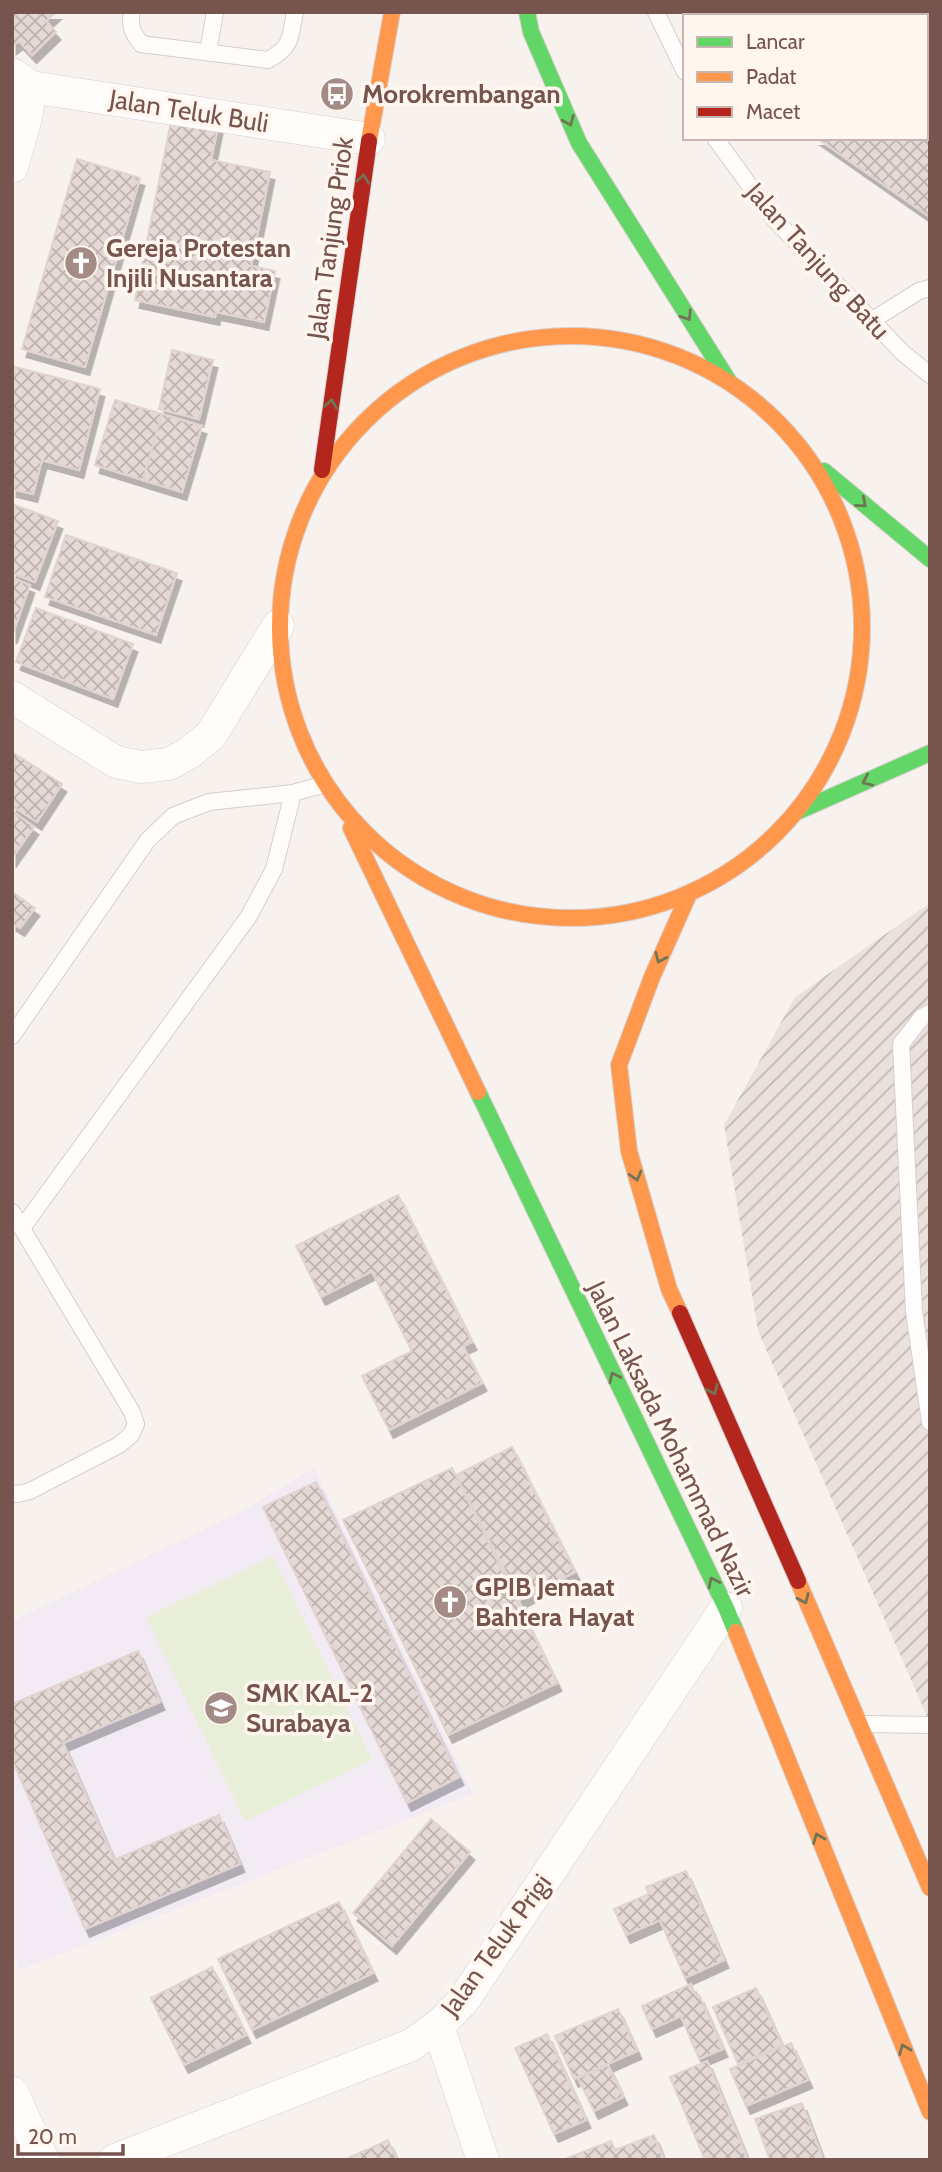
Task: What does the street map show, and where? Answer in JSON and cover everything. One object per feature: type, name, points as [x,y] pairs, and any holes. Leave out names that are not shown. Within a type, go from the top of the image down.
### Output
[{"type":"main road","name":"Jalan Tanjung Priok","points":[[322,472],[369,139],[392,12]]},
{"type":"main road","points":[[527,12],[531,32],[579,143],[730,383]]},
{"type":"main road","points":[[564,335],[622,340],[678,356],[730,383],[774,417],[809,459],[836,506],[855,557],[863,610],[861,664],[850,717],[829,767],[799,811],[766,846],[729,874],[688,896],[635,913],[579,919],[524,915],[470,901],[419,876],[375,842],[337,801],[299,734],[283,681],[278,626],[283,572],[298,520],[322,472],[358,426],[401,388],[452,360],[507,342],[564,335]]},
{"type":"main road","points":[[809,459],[930,559]]},
{"type":"main road","points":[[799,811],[930,753]]},
{"type":"main road","name":"Jalan Laksada Mohammad Nazir","points":[[337,801],[726,1608],[930,2112]]},
{"type":"main road","name":"Jalan Laksada Mohammad Nazir","points":[[688,896],[652,977],[619,1065],[629,1151],[669,1289],[861,1724],[930,1888]]},
{"type":"street","name":"Jalan Teluk Buli","points":[[22,80],[369,139]]},
{"type":"street","points":[[12,167],[26,118],[22,80]]},
{"type":"street","points":[[12,698],[116,762],[141,767],[169,764],[189,753],[211,735],[278,626]]},
{"type":"street","name":"Jalan Teluk Prigi","points":[[115,2160],[411,2045],[438,2026],[463,2001],[726,1608]]},
{"type":"street","points":[[438,2026],[483,2160]]},
{"type":"street","points":[[12,2092],[43,2160]]},
{"type":"lane","points":[[132,12],[130,21],[133,33],[141,44],[268,60],[282,52],[290,38],[295,12]]},
{"type":"lane","points":[[208,52],[215,12]]},
{"type":"lane","points":[[656,12],[683,68]]},
{"type":"lane","name":"Jalan Tanjung Batu","points":[[716,140],[774,219],[871,321],[930,375]]},
{"type":"lane","points":[[871,321],[919,291],[930,288]]},
{"type":"lane","points":[[12,1037],[147,841],[173,816],[208,803],[293,793],[325,783]]},
{"type":"lane","points":[[22,1228],[249,916],[274,869],[293,793]]},
{"type":"lane","points":[[930,1013],[922,1017],[901,1044],[914,1311],[930,1422]]},
{"type":"lane","points":[[12,1212],[132,1412],[136,1424],[131,1435],[119,1445],[30,1491],[12,1493]]},
{"type":"lane","points":[[861,1724],[930,1725]]},
{"type":"shaded area","points":[[930,903],[930,1723],[758,1331],[724,1125],[795,997]]},
{"type":"shaded area","name":"SMK KAL-2 Surabaya","points":[[314,1468],[473,1794],[20,1970],[12,1949],[12,1621],[240,1512]]},
{"type":"green space","points":[[273,1556],[372,1760],[245,1821],[146,1617]]},
{"type":"building","points":[[12,12],[56,12],[46,21],[56,32],[32,55],[19,41],[12,46]]},
{"type":"building","points":[[742,12],[884,14],[743,14]]},
{"type":"building","points":[[928,44],[930,46],[930,217],[820,140],[928,140]]},
{"type":"building","points":[[172,117],[218,126],[211,160],[270,172],[251,266],[275,271],[264,322],[216,312],[215,317],[135,300]]},
{"type":"building","name":"Gereja Protestan Injili Nusantara","points":[[77,159],[140,178],[85,367],[22,349]]},
{"type":"building","points":[[172,350],[213,360],[199,419],[159,409]]},
{"type":"building","points":[[12,366],[100,389],[79,470],[42,460],[33,494],[12,489]]},
{"type":"building","points":[[115,400],[162,414],[143,480],[95,465]]},
{"type":"building","points":[[162,414],[202,426],[182,492],[143,480]]},
{"type":"building","points":[[12,504],[58,521],[35,582],[12,573]]},
{"type":"building","points":[[66,535],[177,573],[156,635],[45,597]]},
{"type":"building","points":[[12,578],[30,585],[12,636]]},
{"type":"building","points":[[36,608],[133,644],[113,699],[16,662]]},
{"type":"building","points":[[12,752],[62,784],[37,822],[12,806]]},
{"type":"building","points":[[12,811],[34,827],[12,858]]},
{"type":"building","points":[[12,892],[35,908],[20,928],[12,923]]},
{"type":"building","points":[[398,1195],[472,1342],[463,1346],[482,1383],[389,1430],[362,1376],[412,1351],[372,1271],[321,1297],[296,1246]]},
{"type":"building","points":[[512,1447],[575,1572],[520,1600],[456,1475]]},
{"type":"building","name":"GPIB Jemaat Bahtera Hayat","points":[[452,1468],[557,1683],[448,1735],[343,1520]]},
{"type":"building","points":[[316,1482],[459,1777],[407,1803],[263,1507]]},
{"type":"building","points":[[138,1651],[160,1702],[63,1743],[114,1860],[219,1815],[240,1864],[85,1929],[12,1759],[12,1704]]},
{"type":"building","points":[[431,1819],[470,1852],[392,1946],[353,1913]]},
{"type":"building","points":[[686,1871],[724,1960],[685,1978],[660,1920],[626,1935],[614,1909],[649,1894],[646,1887]]},
{"type":"building","points":[[339,1902],[373,1973],[252,2030],[218,1959]]},
{"type":"building","points":[[212,1967],[246,2035],[184,2065],[151,1998]]},
{"type":"building","points":[[691,1984],[696,1996],[699,1995],[723,2049],[699,2059],[681,2016],[652,2029],[642,2006]]},
{"type":"building","points":[[756,1988],[782,2045],[738,2064],[713,2007]]},
{"type":"building","points":[[618,2009],[637,2051],[574,2079],[555,2036]]},
{"type":"building","points":[[547,2034],[586,2120],[554,2134],[515,2048]]},
{"type":"building","points":[[791,2043],[808,2080],[746,2106],[730,2069]]},
{"type":"building","points":[[707,2061],[748,2160],[705,2160],[670,2077]]},
{"type":"building","points":[[608,2065],[623,2097],[594,2111],[578,2078]]},
{"type":"building","points":[[802,2103],[823,2160],[770,2160],[755,2119]]},
{"type":"building","points":[[654,2135],[664,2160],[565,2159],[611,2141],[615,2150]]},
{"type":"building","points":[[388,2140],[397,2160],[344,2160]]},
{"type":"traffic: fast","points":[[527,12],[531,32],[579,143],[728,380]]},
{"type":"traffic: fast","points":[[824,471],[930,559]]},
{"type":"traffic: fast","points":[[799,811],[930,753]]},
{"type":"traffic: fast","points":[[478,1092],[736,1632]]},
{"type":"traffic: slow","points":[[369,141],[392,12]]},
{"type":"traffic: slow","points":[[571,336],[628,341],[683,358],[733,385],[777,421],[813,465],[840,515],[857,570],[862,627],[857,684],[840,739],[813,789],[777,833],[733,869],[683,896],[628,913],[571,918],[514,913],[459,896],[409,869],[365,833],[329,789],[302,739],[285,684],[280,627],[285,570],[302,515],[329,465],[365,421],[409,385],[459,358],[514,341],[571,336]]},
{"type":"traffic: slow","points":[[351,828],[478,1092]]},
{"type":"traffic: slow","points":[[680,1313],[669,1289],[629,1151],[619,1065],[652,977],[688,896]]},
{"type":"traffic: slow","points":[[798,1581],[930,1888]]},
{"type":"traffic: slow","points":[[736,1632],[930,2112]]},
{"type":"traffic: jam","points":[[322,470],[369,141]]},
{"type":"traffic: jam","points":[[680,1313],[798,1581]]},
{"type":"place","name":"Morokrembangan","points":[[337,94]]},
{"type":"place","name":"Gereja Protestan Injili Nusantara","points":[[81,263]]},
{"type":"place","name":"GPIB Jemaat Bahtera Hayat","points":[[450,1602]]},
{"type":"place","name":"SMK KAL-2 Surabaya","points":[[221,1708]]}]
